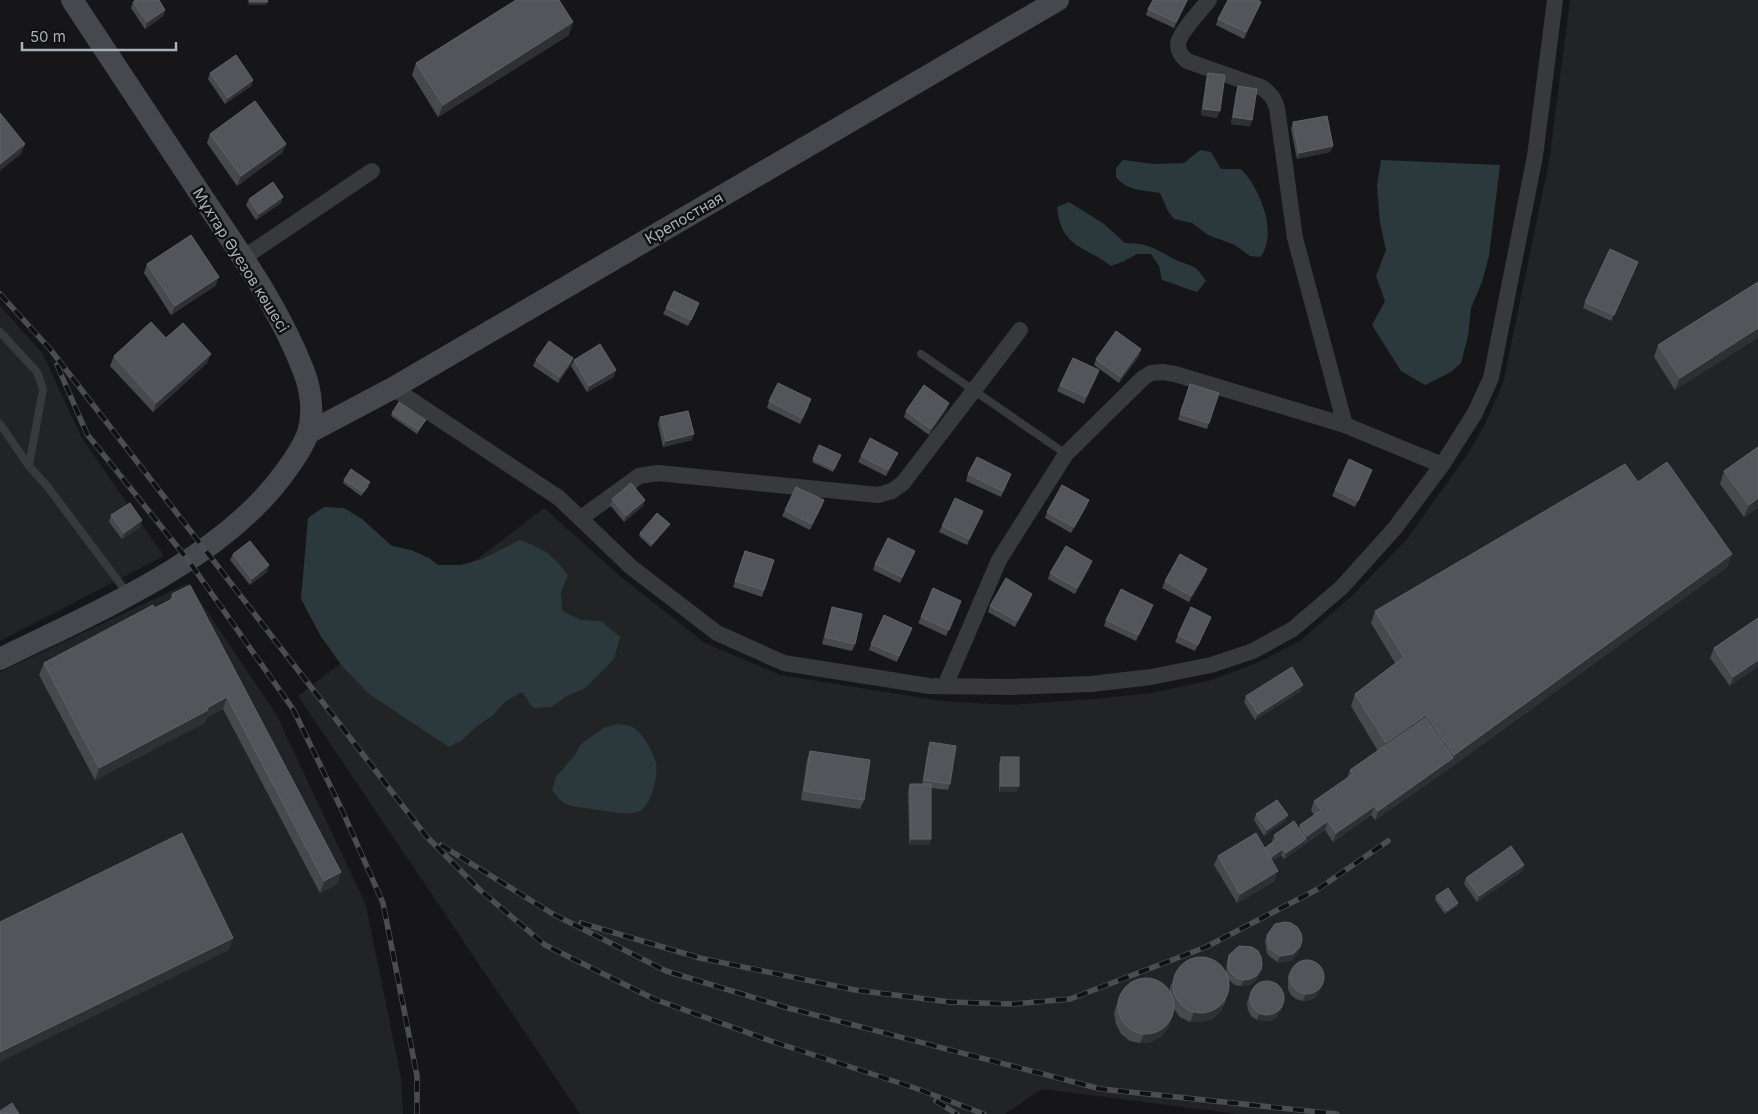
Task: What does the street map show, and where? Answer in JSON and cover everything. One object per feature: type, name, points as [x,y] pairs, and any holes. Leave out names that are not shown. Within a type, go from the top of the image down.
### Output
[{"type":"street","name":"Мұхтар Әуезов көшесі","points":[[0,659],[130,595],[188,560],[232,528],[275,487],[293,461],[308,433],[312,406],[305,374],[283,325],[243,258],[72,0]]},
{"type":"street","name":"Крепостная","points":[[308,433],[393,388],[1058,0]]},
{"type":"street","points":[[1209,0],[1182,35],[1178,42],[1179,49],[1187,61],[1261,88],[1271,95],[1275,101],[1278,108],[1295,238],[1346,425]]},
{"type":"street","points":[[393,388],[560,498],[631,567],[717,633],[784,663],[929,686],[1012,687],[1091,684],[1151,677],[1211,665],[1253,651],[1293,629],[1342,587],[1395,528],[1442,465],[1475,413],[1490,378],[1535,156],[1555,0]]},
{"type":"street","points":[[243,258],[372,171]]},
{"type":"street","points":[[581,518],[631,480],[638,476],[658,473],[868,494],[884,494],[892,491],[903,483],[1020,330]]},
{"type":"street","points":[[945,686],[999,560],[1066,454],[1136,383],[1151,373],[1163,372],[1174,374],[1346,425],[1442,465]]},
{"type":"lane","points":[[0,332],[37,372],[43,389],[29,466]]},
{"type":"lane","points":[[921,354],[1066,454]]},
{"type":"lane","points":[[0,424],[29,466],[48,486],[130,595]]},
{"type":"shaded area","points":[[1570,0],[1758,0],[1758,1114],[1237,1114],[1042,1089],[1005,1114],[580,1114],[298,696],[544,508],[621,577],[705,643],[780,675],[942,701],[1010,705],[1151,693],[1211,680],[1257,663],[1300,641],[1351,597],[1407,539],[1469,452],[1486,422],[1503,383],[1549,162]]},
{"type":"shaded area","points":[[1200,150],[1211,152],[1221,169],[1241,169],[1255,188],[1265,212],[1268,236],[1260,257],[1250,256],[1235,245],[1208,235],[1192,223],[1174,219],[1160,193],[1130,187],[1120,182],[1116,177],[1116,168],[1123,160],[1154,164],[1184,163]]},
{"type":"shaded area","points":[[1381,160],[1500,165],[1489,256],[1482,282],[1471,308],[1468,336],[1461,363],[1451,372],[1425,385],[1401,371],[1372,325],[1385,301],[1376,276],[1386,250],[1380,223],[1377,186]]},
{"type":"shaded area","points":[[1069,202],[1104,224],[1125,243],[1150,247],[1178,261],[1191,265],[1202,274],[1206,281],[1197,292],[1162,280],[1159,266],[1151,254],[1137,254],[1111,266],[1075,244],[1063,231],[1057,207]]},
{"type":"shaded area","points":[[0,306],[43,354],[81,437],[164,556],[0,641]]},
{"type":"shaded area","points":[[324,507],[344,508],[362,519],[392,546],[411,550],[429,558],[438,565],[461,565],[482,559],[520,540],[542,549],[568,575],[561,592],[562,611],[581,620],[601,621],[620,637],[614,659],[585,688],[567,696],[551,707],[533,708],[522,692],[505,702],[493,715],[462,740],[449,747],[369,694],[342,666],[320,635],[301,599],[308,518]]},
{"type":"shaded area","points":[[188,583],[276,714],[366,905],[401,1078],[403,1114],[0,1114],[0,672]]},
{"type":"shaded area","points":[[619,724],[631,726],[641,734],[655,760],[656,780],[651,796],[643,809],[633,813],[615,812],[569,805],[560,800],[552,790],[556,777],[575,755],[581,744],[605,727]]},
{"type":"building","points":[[136,0],[159,0],[165,10],[147,22],[133,2]]},
{"type":"building","points":[[249,0],[267,0],[268,2],[249,2]]},
{"type":"building","points":[[516,0],[559,0],[573,22],[443,105],[416,63]]},
{"type":"building","points":[[1153,0],[1187,0],[1176,22],[1148,9]]},
{"type":"building","points":[[1228,0],[1258,0],[1261,2],[1246,32],[1218,19]]},
{"type":"building","points":[[236,55],[253,80],[228,98],[210,73]]},
{"type":"building","points":[[1208,73],[1225,75],[1220,111],[1203,109]]},
{"type":"building","points":[[1238,86],[1257,89],[1252,120],[1233,117]]},
{"type":"building","points":[[255,101],[286,144],[241,176],[210,134]]},
{"type":"building","points":[[0,113],[25,144],[0,164]]},
{"type":"building","points":[[1327,116],[1333,146],[1299,153],[1293,122]]},
{"type":"building","points":[[273,182],[283,197],[259,214],[249,199]]},
{"type":"building","points":[[191,235],[219,277],[175,306],[147,264]]},
{"type":"building","points":[[1610,249],[1638,262],[1614,315],[1585,302]]},
{"type":"building","points":[[1758,282],[1758,328],[1680,378],[1658,345]]},
{"type":"building","points":[[674,291],[699,303],[691,320],[666,308]]},
{"type":"building","points":[[151,322],[166,338],[183,323],[211,354],[156,403],[114,356]]},
{"type":"building","points":[[1116,331],[1141,349],[1121,377],[1096,359]]},
{"type":"building","points":[[549,341],[573,358],[560,377],[536,360]]},
{"type":"building","points":[[600,344],[616,370],[589,386],[574,360]]},
{"type":"building","points":[[1073,358],[1099,370],[1086,397],[1060,385]]},
{"type":"building","points":[[778,383],[811,399],[802,418],[769,401]]},
{"type":"building","points":[[1190,384],[1219,393],[1209,423],[1180,414]]},
{"type":"building","points":[[924,385],[949,403],[931,429],[906,411]]},
{"type":"building","points":[[399,402],[426,420],[418,430],[392,413]]},
{"type":"building","points":[[688,411],[694,434],[666,441],[660,417]]},
{"type":"building","points":[[870,438],[898,453],[888,470],[861,456]]},
{"type":"building","points":[[819,445],[841,455],[834,469],[813,459]]},
{"type":"building","points":[[1758,447],[1758,498],[1749,505],[1724,471]]},
{"type":"building","points":[[977,457],[1011,474],[1003,491],[968,474]]},
{"type":"building","points":[[1349,459],[1372,470],[1358,501],[1335,490]]},
{"type":"building","points":[[1667,462],[1732,554],[1454,755],[1426,715],[1386,743],[1355,694],[1404,657],[1375,611],[1625,464],[1638,482]]},
{"type":"building","points":[[351,469],[370,482],[363,492],[344,480]]},
{"type":"building","points":[[631,483],[645,500],[626,516],[612,499]]},
{"type":"building","points":[[1062,485],[1089,500],[1074,527],[1047,512]]},
{"type":"building","points":[[796,487],[824,500],[812,524],[785,510]]},
{"type":"building","points":[[955,498],[983,511],[969,539],[942,526]]},
{"type":"building","points":[[130,503],[142,520],[124,533],[111,515]]},
{"type":"building","points":[[657,513],[670,524],[652,544],[640,533]]},
{"type":"building","points":[[888,538],[915,551],[902,577],[875,564]]},
{"type":"building","points":[[250,541],[269,565],[252,579],[233,554]]},
{"type":"building","points":[[1066,546],[1092,561],[1077,588],[1050,573]]},
{"type":"building","points":[[745,551],[774,560],[764,590],[735,581]]},
{"type":"building","points":[[1180,554],[1207,569],[1191,596],[1165,581]]},
{"type":"building","points":[[1006,578],[1032,594],[1017,621],[990,606]]},
{"type":"building","points":[[190,585],[341,872],[324,881],[227,697],[207,708],[208,710],[99,768],[44,663],[153,605],[155,608],[174,598],[172,594]]},
{"type":"building","points":[[933,588],[961,601],[949,630],[921,617]]},
{"type":"building","points":[[1121,589],[1153,605],[1138,635],[1106,620]]},
{"type":"building","points":[[832,607],[862,614],[855,644],[825,637]]},
{"type":"building","points":[[1191,607],[1211,617],[1198,645],[1178,635]]},
{"type":"building","points":[[884,615],[912,628],[899,656],[871,644]]},
{"type":"building","points":[[1758,618],[1758,660],[1733,677],[1714,648]]},
{"type":"building","points":[[1292,667],[1303,685],[1258,714],[1246,696]]},
{"type":"building","points":[[1425,718],[1453,758],[1378,811],[1375,806],[1336,833],[1328,821],[1307,836],[1300,825],[1321,810],[1314,801],[1353,774],[1350,770]]},
{"type":"building","points":[[930,742],[956,746],[950,784],[924,780]]},
{"type":"building","points":[[810,751],[870,760],[864,800],[804,791]]},
{"type":"building","points":[[1001,757],[1019,757],[1019,786],[1001,786]]},
{"type":"building","points":[[910,784],[931,784],[931,839],[911,839]]},
{"type":"building","points":[[1277,800],[1288,815],[1267,830],[1256,814]]},
{"type":"building","points":[[1294,821],[1306,839],[1286,853],[1283,849],[1270,858],[1265,848],[1277,839],[1274,835]]},
{"type":"building","points":[[182,833],[233,938],[0,1052],[0,922]]},
{"type":"building","points":[[1256,833],[1278,871],[1240,894],[1218,856]]},
{"type":"building","points":[[1511,846],[1524,865],[1479,896],[1466,878]]},
{"type":"building","points":[[1448,888],[1458,903],[1447,911],[1436,896]]},
{"type":"building","points":[[1285,922],[1297,927],[1301,933],[1302,940],[1300,947],[1293,954],[1280,956],[1269,948],[1267,935],[1275,924]]},
{"type":"building","points":[[1239,946],[1252,947],[1258,951],[1261,957],[1261,970],[1250,979],[1237,978],[1228,968],[1229,955]]},
{"type":"building","points":[[1201,957],[1212,959],[1221,965],[1227,974],[1229,985],[1227,996],[1221,1005],[1212,1011],[1201,1013],[1190,1011],[1181,1005],[1175,996],[1173,985],[1175,974],[1181,965],[1190,959]]},
{"type":"building","points":[[1307,960],[1314,961],[1319,965],[1323,970],[1323,984],[1319,989],[1314,993],[1307,994],[1300,993],[1295,989],[1291,984],[1290,977],[1291,970],[1295,965],[1300,961]]},
{"type":"building","points":[[1146,978],[1157,980],[1166,986],[1172,995],[1174,1006],[1172,1017],[1166,1026],[1157,1032],[1146,1034],[1135,1032],[1126,1026],[1120,1017],[1118,1006],[1120,995],[1126,986],[1135,980]]},
{"type":"building","points":[[1267,981],[1274,982],[1279,986],[1283,991],[1283,1005],[1279,1010],[1274,1014],[1267,1015],[1260,1014],[1255,1010],[1251,1005],[1250,998],[1251,991],[1255,986],[1260,982]]},
{"type":"building","points":[[12,1103],[19,1114],[0,1114],[0,1111]]},
{"type":"railway","points":[[0,294],[50,349],[426,836],[480,890],[545,945],[654,999],[771,1041],[915,1088],[984,1114]]},
{"type":"railway","points":[[57,365],[87,434],[188,560],[293,709],[342,810],[383,903],[417,1076],[417,1114]]},
{"type":"railway","points":[[581,923],[700,958],[855,990],[950,1002],[1012,1004],[1070,999],[1206,947],[1318,889],[1388,841]]},
{"type":"railway","points":[[441,845],[553,914],[666,971],[788,1008],[1101,1089],[1337,1114]]},
{"type":"railway","points":[[936,1101],[957,1114]]}]
